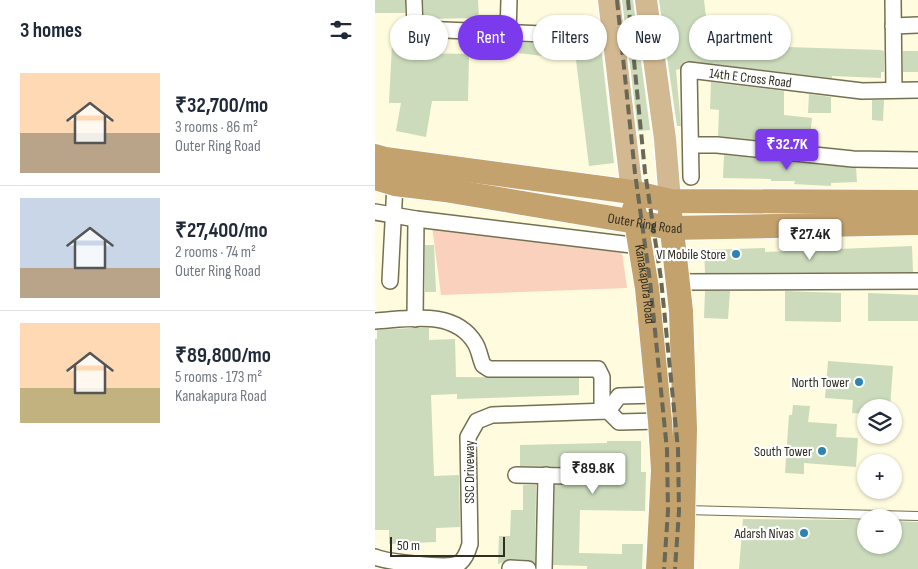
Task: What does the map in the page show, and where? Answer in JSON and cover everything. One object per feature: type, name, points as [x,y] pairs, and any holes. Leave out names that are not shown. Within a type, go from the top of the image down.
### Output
[{"type":"highway","name":"Outer Ring Road","points":[[375,156],[385,159],[632,192],[670,201],[918,202]]},
{"type":"highway","name":"Outer Ring Road","points":[[385,181],[672,228],[918,223]]},
{"type":"highway","name":"Kanakapura Road","points":[[632,192],[635,222],[647,288],[660,420],[663,470],[658,569]]},
{"type":"highway","points":[[670,201],[678,282],[685,429],[682,569]]},
{"type":"main road","name":"Kanakapura Road","points":[[609,0],[632,192]]},
{"type":"main road","points":[[646,0],[666,145],[670,201]]},
{"type":"street","points":[[414,0],[415,24],[417,28],[458,30]]},
{"type":"street","points":[[509,0],[509,15]]},
{"type":"street","points":[[893,0],[894,90]]},
{"type":"street","points":[[893,26],[918,26]]},
{"type":"street","points":[[523,33],[614,37]]},
{"type":"street","name":"14th E Cross Road","points":[[691,177],[689,70],[862,91],[918,90]]},
{"type":"street","points":[[691,145],[717,145],[853,159],[918,160]]},
{"type":"street","points":[[385,181],[393,215],[390,280]]},
{"type":"street","points":[[375,212],[416,219],[640,246]]},
{"type":"street","points":[[415,319],[416,219]]},
{"type":"street","points":[[678,282],[918,281]]},
{"type":"street","points":[[375,321],[444,319],[457,325],[476,345],[483,365],[489,369],[598,369],[602,377],[605,411],[619,422],[660,420]]},
{"type":"street","points":[[605,411],[619,396],[657,395]]},
{"type":"street","name":"SSC Driveway","points":[[375,557],[385,561],[445,565],[458,564],[466,555],[470,544],[468,437],[477,420],[492,415],[605,411]]},
{"type":"street","points":[[516,475],[568,476]]},
{"type":"street","points":[[544,569],[546,475]]},
{"type":"street","points":[[510,568],[528,569]]},
{"type":"lane","points":[[683,510],[918,516]]},
{"type":"shaded area","points":[[432,226],[622,253],[627,288],[441,295]]},
{"type":"building","points":[[375,0],[405,0],[405,13],[375,13]]},
{"type":"building","points":[[423,0],[478,0],[479,15],[458,15],[458,18],[448,19],[448,15],[424,15]]},
{"type":"building","points":[[622,0],[633,0],[635,15],[624,15]]},
{"type":"building","points":[[659,0],[704,0],[706,15],[689,15],[689,60],[791,60],[791,47],[881,50],[884,51],[884,72],[881,72],[881,78],[832,76],[832,78],[685,61],[680,69],[676,70],[681,126],[677,126],[668,60],[679,60],[679,15],[661,15]]},
{"type":"building","points":[[523,42],[533,43],[533,55],[523,54]]},
{"type":"building","points":[[903,51],[918,51],[918,72],[903,72]]},
{"type":"building","points":[[448,54],[458,54],[458,60],[469,60],[468,101],[432,101],[426,137],[396,131],[401,103],[389,103],[391,60],[448,60]]},
{"type":"building","points":[[576,60],[603,60],[614,163],[589,166]]},
{"type":"building","points":[[629,60],[641,60],[650,130],[638,131]]},
{"type":"building","points":[[711,82],[784,91],[784,115],[812,118],[809,145],[718,136],[719,110],[710,109]]},
{"type":"building","points":[[809,94],[831,97],[831,113],[808,113]]},
{"type":"building","points":[[872,100],[884,100],[883,121],[872,120]]},
{"type":"building","points":[[724,155],[856,168],[857,182],[831,183],[831,186],[794,184],[795,181],[771,181],[771,179],[723,178]]},
{"type":"building","points":[[425,245],[434,245],[436,292],[425,292]]},
{"type":"building","points":[[912,246],[913,272],[705,273],[704,250],[765,248],[765,252]]},
{"type":"building","points":[[705,291],[730,291],[728,319],[704,318]]},
{"type":"building","points":[[785,291],[841,293],[841,322],[785,321]]},
{"type":"building","points":[[868,293],[918,295],[918,321],[868,321]]},
{"type":"building","points":[[429,328],[429,340],[455,339],[456,377],[579,378],[579,395],[457,399],[457,394],[431,395],[434,476],[459,475],[460,527],[436,528],[436,542],[389,544],[389,530],[375,530],[375,339],[377,339],[377,330]]},
{"type":"building","name":"North Tower","points":[[828,361],[893,366],[891,399],[857,399],[857,413],[852,413],[853,400],[825,398]]},
{"type":"building","name":"South Tower","points":[[793,405],[810,406],[808,422],[837,424],[836,437],[857,438],[856,467],[804,463],[804,474],[785,473],[789,415],[792,415]]},
{"type":"building","points":[[607,441],[641,441],[641,472],[646,472],[645,511],[580,510],[579,553],[622,554],[622,544],[643,544],[642,569],[587,569],[587,566],[553,565],[555,485],[573,484],[576,480],[576,472],[568,467],[520,466],[520,445],[607,443]]},
{"type":"building","points":[[523,485],[536,485],[535,563],[529,560],[511,559],[498,564],[499,536],[510,536],[511,510],[523,510]]},
{"type":"building","name":"Adarsh Nivas","points":[[743,519],[857,520],[857,554],[902,554],[902,521],[918,522],[918,569],[739,569]]},
{"type":"railway","points":[[617,0],[635,173],[650,281],[667,450],[668,511],[664,569]]},
{"type":"railway","points":[[628,0],[645,172],[661,279],[678,449],[679,511],[675,569]]},
{"type":"place","name":"VI Mobile Store","points":[[736,254]]},
{"type":"place","name":"North Tower","points":[[859,382]]},
{"type":"place","name":"South Tower","points":[[822,451]]},
{"type":"place","name":"Adarsh Nivas","points":[[804,533]]}]
